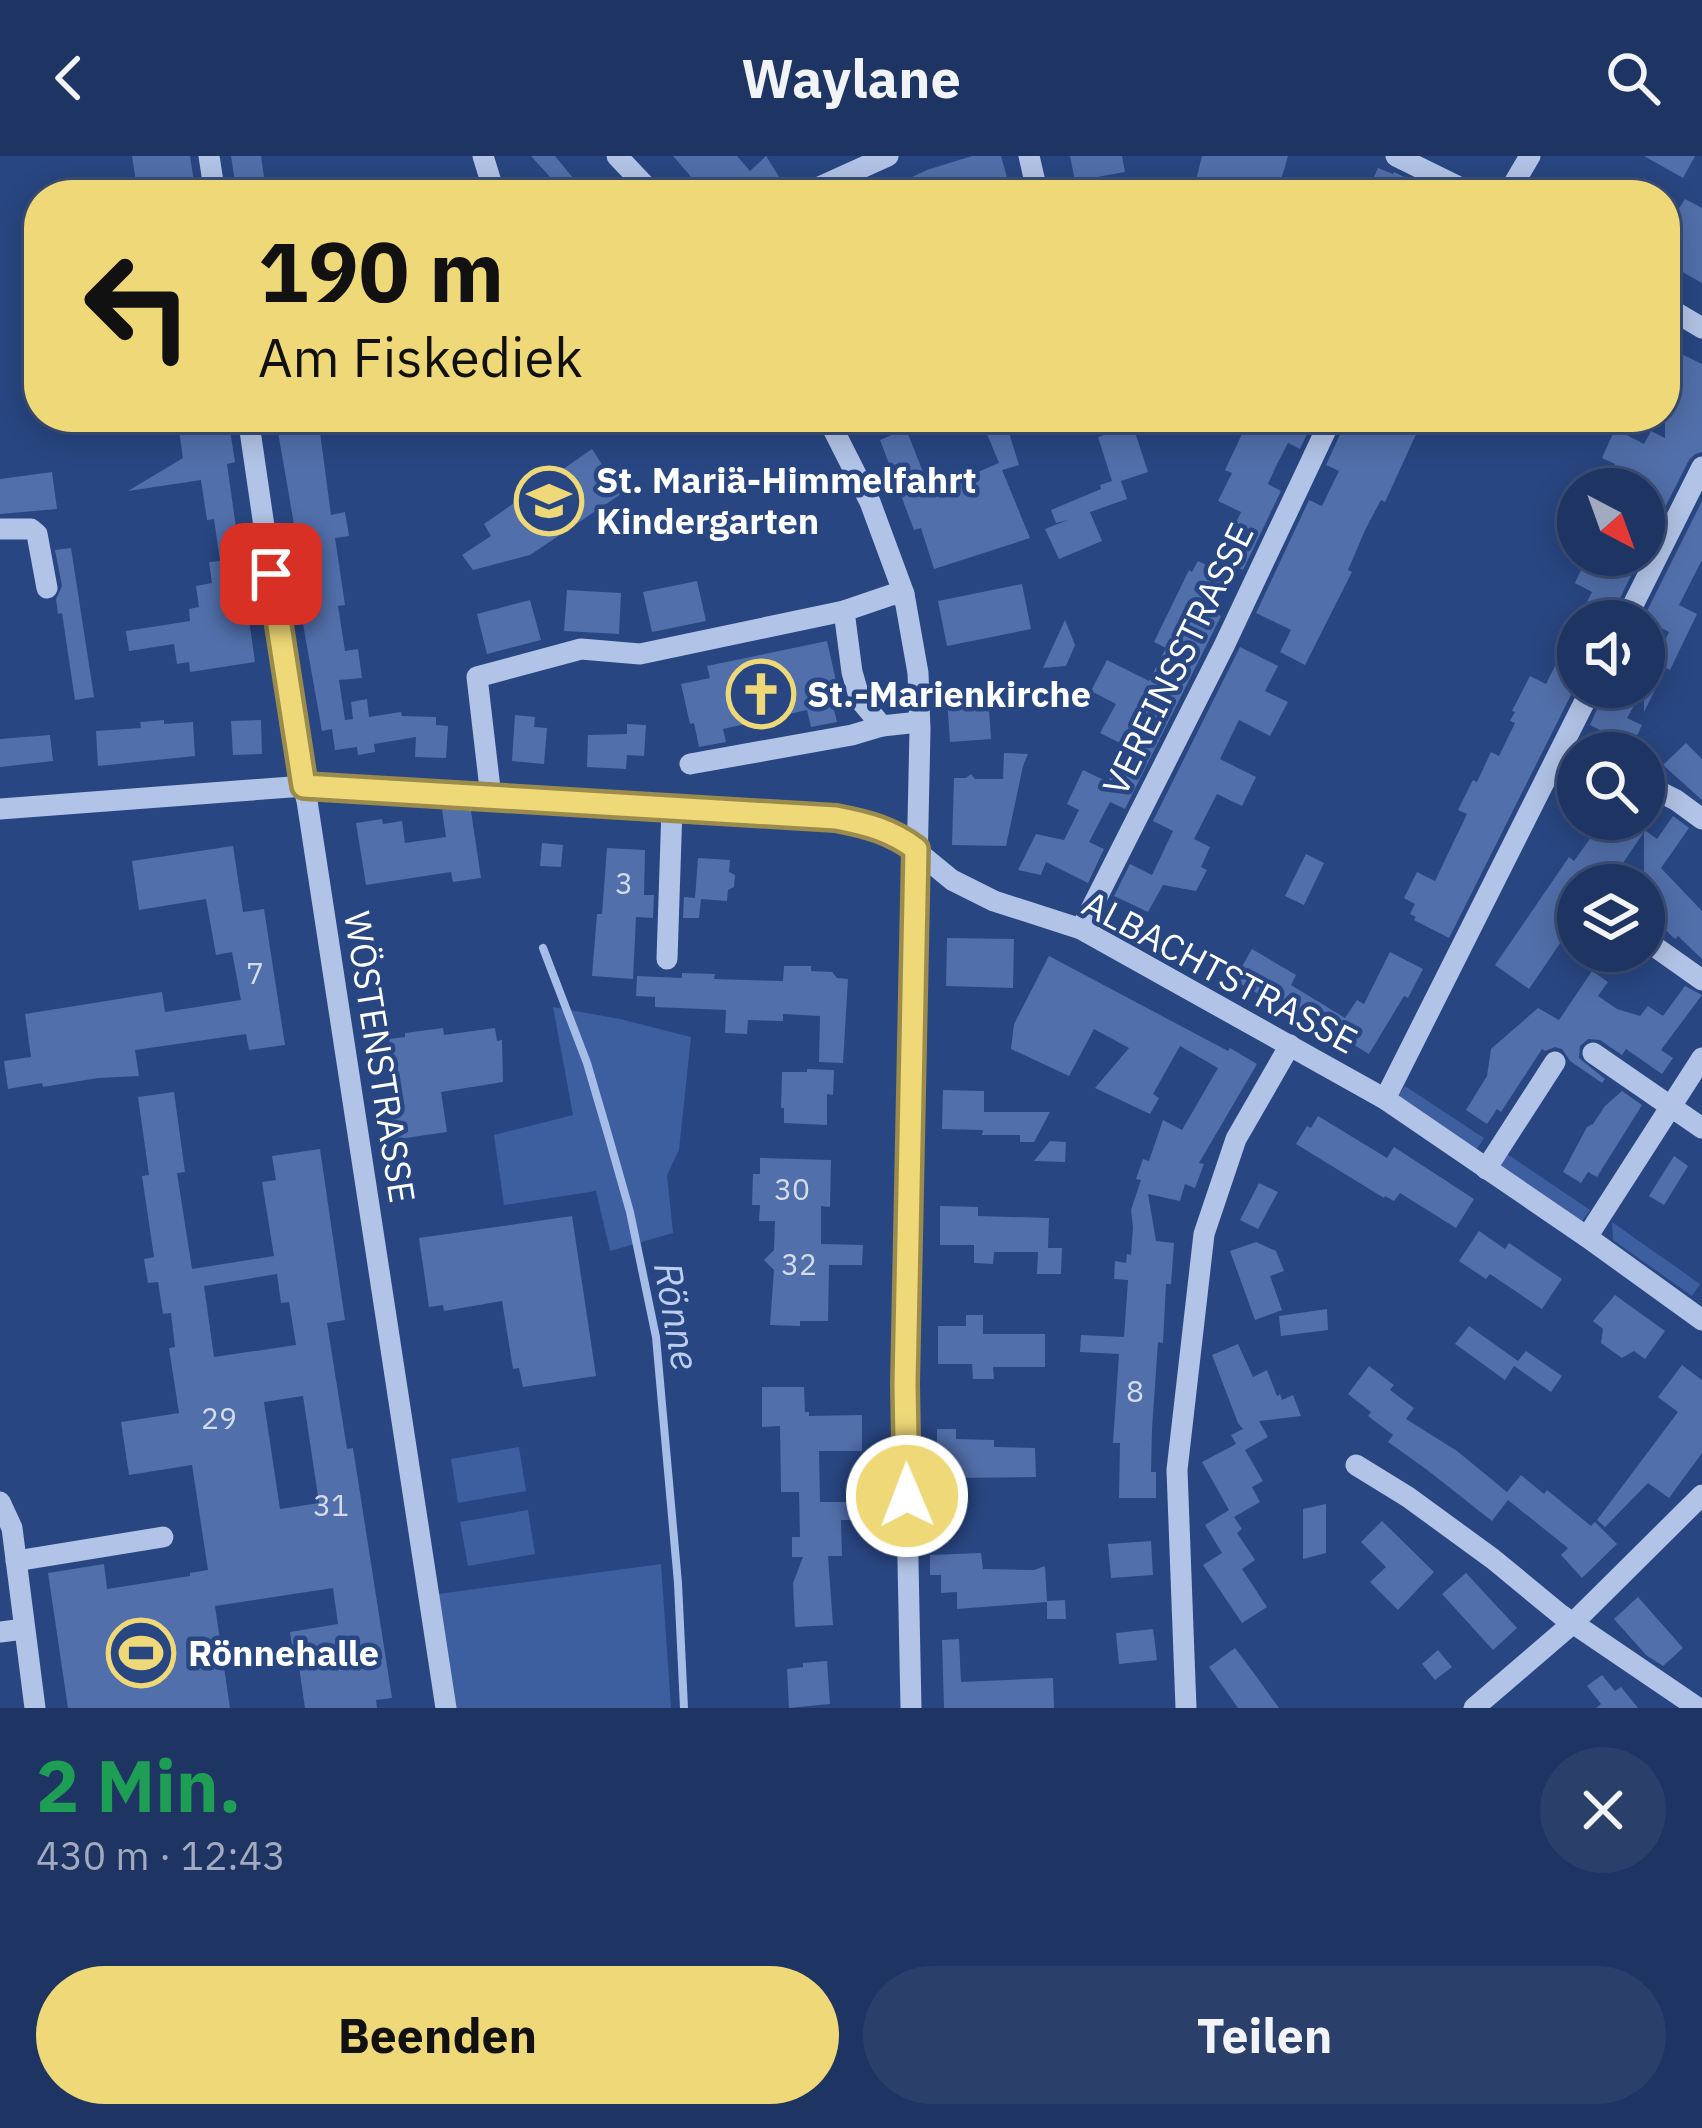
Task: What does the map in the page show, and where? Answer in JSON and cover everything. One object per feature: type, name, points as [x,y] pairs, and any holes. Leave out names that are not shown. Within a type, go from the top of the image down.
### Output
[{"type":"street","points":[[617,156],[640,180]]},
{"type":"street","points":[[835,180],[888,156]]},
{"type":"street","points":[[1396,156],[1430,180]]},
{"type":"street","name":"WÖSTENSTRASSE","points":[[250,432],[446,1708]]},
{"type":"street","points":[[834,432],[870,502],[904,594],[918,673],[905,1416],[911,1708]]},
{"type":"street","name":"VEREINSSTRASSE","points":[[1081,929],[1225,646],[1325,432]]},
{"type":"street","points":[[1636,600],[1702,467]]},
{"type":"street","points":[[0,529],[31,529],[38,535],[47,588]]},
{"type":"street","points":[[491,797],[477,677],[581,649],[640,654],[904,594]]},
{"type":"street","points":[[844,611],[860,700],[882,726]]},
{"type":"street","points":[[690,764],[920,722]]},
{"type":"street","points":[[1385,1099],[1557,775]]},
{"type":"street","name":"ALBACHTSTRASSE","points":[[0,809],[304,786],[836,818],[869,824],[896,834],[952,880],[994,901],[1081,929],[1385,1099],[1698,1310]]},
{"type":"street","points":[[1665,794],[1702,819]]},
{"type":"street","points":[[667,959],[672,808]]},
{"type":"street","points":[[1665,954],[1702,980]]},
{"type":"street","points":[[1186,1708],[1178,1471],[1204,1234],[1236,1139],[1290,1045]]},
{"type":"street","points":[[1593,1053],[1702,1128]]},
{"type":"street","points":[[1587,1237],[1702,1058]]},
{"type":"street","points":[[1486,1169],[1555,1062]]},
{"type":"street","points":[[1356,1465],[1408,1497],[1573,1624],[1698,1708]]},
{"type":"street","points":[[1474,1708],[1573,1624],[1702,1495]]},
{"type":"street","points":[[0,1502],[12,1528],[35,1708]]},
{"type":"street","points":[[16,1561],[164,1537]]},
{"type":"street","points":[[0,1632],[24,1629]]},
{"type":"shaded area","points":[[553,1007],[691,1037],[679,1150],[667,1175],[673,1233],[610,1251],[596,1191],[504,1205],[494,1135],[573,1115]]},
{"type":"shaded area","points":[[1405,1086],[1484,1138],[1477,1149],[1398,1096]]},
{"type":"shaded area","points":[[1507,1154],[1590,1210],[1582,1221],[1499,1166]]},
{"type":"shaded area","points":[[1612,1222],[1700,1284],[1692,1296],[1613,1240]]},
{"type":"shaded area","points":[[519,1447],[526,1491],[458,1503],[451,1459]]},
{"type":"shaded area","points":[[528,1510],[535,1554],[468,1566],[460,1522]]},
{"type":"shaded area","points":[[661,1564],[671,1708],[453,1708],[438,1594]]},
{"type":"building","points":[[132,156],[190,156],[194,180],[136,180]]},
{"type":"building","points":[[231,156],[261,156],[264,180],[235,180]]},
{"type":"building","points":[[531,156],[555,156],[575,180],[547,180],[550,177]]},
{"type":"building","points":[[673,156],[737,156],[750,171],[766,156],[781,180],[694,180]]},
{"type":"building","points":[[972,156],[1001,156],[1008,180],[905,180]]},
{"type":"building","points":[[1070,156],[1122,156],[1125,172],[1075,180]]},
{"type":"building","points":[[1202,156],[1288,156],[1281,180],[1196,180]]},
{"type":"building","points":[[1644,156],[1695,156],[1683,178]]},
{"type":"building","points":[[1378,168],[1410,180],[1373,180]]},
{"type":"building","points":[[1685,199],[1702,208],[1702,283],[1680,271],[1680,207]]},
{"type":"building","points":[[1680,353],[1702,364],[1702,452],[1689,460],[1665,507],[1665,468],[1613,468],[1615,464],[1602,458],[1614,432],[1644,444],[1653,432],[1665,438],[1665,432],[1680,432]]},
{"type":"building","points":[[179,432],[230,432],[235,462],[227,464],[255,662],[190,672],[189,662],[177,664],[174,644],[129,651],[126,631],[190,621],[189,609],[199,607],[196,586],[212,583],[209,562],[220,561],[214,519],[207,520],[201,480],[128,491],[183,458]]},
{"type":"building","points":[[278,432],[320,432],[331,515],[345,512],[349,536],[335,538],[345,605],[338,606],[345,651],[358,649],[362,678],[339,680],[345,720],[353,719],[351,702],[367,699],[369,717],[401,712],[402,716],[436,717],[436,725],[448,726],[446,758],[415,757],[416,737],[374,744],[375,752],[358,755],[357,747],[335,750],[332,729],[322,731],[300,607],[297,572],[302,571]]},
{"type":"building","points":[[907,432],[931,492],[999,463],[986,432],[1009,432],[1019,465],[1002,470],[1030,538],[934,569],[921,528],[914,530],[880,440]]},
{"type":"building","points":[[1135,432],[1148,472],[1121,481],[1127,499],[1090,512],[1102,541],[1059,559],[1045,529],[1068,520],[1056,523],[1051,510],[1112,481],[1098,437]]},
{"type":"building","points":[[1243,432],[1308,432],[1300,449],[1288,443],[1277,464],[1268,484],[1281,491],[1243,570],[1219,558],[1241,512],[1218,501],[1232,473],[1225,470]]},
{"type":"building","points":[[1341,432],[1417,432],[1385,502],[1381,500],[1366,528],[1348,570],[1352,572],[1305,665],[1280,652],[1291,630],[1256,613],[1309,500],[1322,506],[1339,471],[1326,465]]},
{"type":"building","name":"St. Mariä-Himmelfahrt Kindergarten","points":[[592,449],[621,494],[530,555],[473,570],[462,555],[491,536],[484,524]]},
{"type":"building","points":[[52,472],[57,509],[0,514],[0,479]]},
{"type":"building","points":[[1702,501],[1702,560],[1679,605],[1697,614],[1670,670],[1665,668],[1669,632],[1665,630],[1665,600],[1652,600]]},
{"type":"building","points":[[71,548],[94,697],[75,700],[56,599],[62,586],[55,550]]},
{"type":"building","points":[[1198,561],[1224,574],[1207,609],[1221,616],[1125,809],[1110,802],[1089,842],[1104,849],[1088,883],[1046,862],[1041,875],[1018,870],[1036,834],[1064,840],[1079,810],[1067,804],[1083,770],[1108,782],[1126,746],[1100,733],[1116,704],[1091,691],[1107,660],[1149,681],[1166,648],[1154,642],[1189,570]]},
{"type":"building","points":[[1578,576],[1631,576],[1619,600],[1588,600],[1592,592],[1575,583]]},
{"type":"building","points":[[697,581],[706,621],[652,632],[643,592]]},
{"type":"building","points":[[1022,584],[1031,629],[947,646],[938,601]]},
{"type":"building","points":[[567,590],[621,593],[619,634],[564,631]]},
{"type":"building","points":[[530,600],[541,640],[487,654],[477,614]]},
{"type":"building","points":[[1065,620],[1075,645],[1066,666],[1043,668]]},
{"type":"building","name":"St.-Marienkirche","points":[[827,641],[841,703],[833,705],[837,722],[811,727],[807,710],[723,729],[726,742],[699,747],[681,684],[710,678],[707,666]]},
{"type":"building","points":[[1240,647],[1278,666],[1265,691],[1288,702],[1270,736],[1239,720],[1220,759],[1256,777],[1242,806],[1217,794],[1194,839],[1210,847],[1201,867],[1207,870],[1196,891],[1163,885],[1148,912],[1114,896],[1130,864],[1152,875],[1173,831],[1153,821]]},
{"type":"building","points":[[1557,662],[1557,708],[1564,708],[1449,938],[1414,920],[1410,914],[1415,904],[1404,898],[1417,872],[1435,881],[1467,814],[1458,810],[1491,752],[1499,756],[1515,723],[1510,721],[1512,711],[1530,676],[1546,684]]},
{"type":"building","points":[[983,696],[991,739],[950,742],[947,698]]},
{"type":"building","points":[[1598,708],[1633,708],[1627,718],[1642,725],[1639,732],[1604,732],[1590,725]]},
{"type":"building","points":[[515,715],[535,717],[534,727],[547,728],[544,764],[512,761]]},
{"type":"building","points":[[164,720],[164,724],[193,722],[195,756],[98,766],[96,731],[141,728],[140,722]]},
{"type":"building","points":[[261,720],[262,754],[233,755],[231,721]]},
{"type":"building","points":[[627,724],[646,725],[644,756],[627,755],[626,769],[587,767],[588,735],[627,734]]},
{"type":"building","points":[[50,735],[53,761],[0,767],[0,739]]},
{"type":"building","points":[[1686,743],[1702,759],[1702,800],[1665,767]]},
{"type":"building","points":[[1004,753],[1028,754],[1006,846],[952,845],[954,778],[971,774],[975,779],[1003,779]]},
{"type":"building","points":[[442,809],[471,811],[481,878],[453,882],[451,872],[366,885],[356,823],[402,821],[405,843],[446,837]]},
{"type":"building","points":[[1673,816],[1689,828],[1664,864],[1644,864],[1644,840],[1665,840],[1665,828]]},
{"type":"building","points":[[1589,840],[1639,840],[1622,864],[1564,864],[1569,857],[1574,861]]},
{"type":"building","points":[[542,843],[563,845],[561,867],[540,866]]},
{"type":"building","points":[[233,846],[243,912],[264,909],[285,1045],[249,1050],[246,1034],[135,1050],[139,1076],[8,1089],[4,1061],[31,1057],[25,1014],[162,992],[165,1012],[241,1000],[232,952],[216,955],[206,899],[139,910],[132,861]]},
{"type":"building","points":[[607,848],[645,850],[644,895],[654,895],[653,918],[636,917],[633,979],[592,976]]},
{"type":"building","points":[[1306,854],[1324,863],[1304,905],[1285,896]]},
{"type":"building","points":[[698,858],[730,860],[734,887],[728,890],[727,901],[701,899],[699,918],[683,918],[684,897],[695,898]]},
{"type":"building","points":[[1665,872],[1702,911],[1702,959],[1678,936],[1675,939],[1665,929]]},
{"type":"building","points":[[1557,875],[1557,948],[1529,989],[1495,965]]},
{"type":"building","points":[[947,938],[1014,939],[1013,988],[946,986]]},
{"type":"building","points":[[1252,949],[1296,975],[1291,985],[1345,1018],[1357,1000],[1364,1004],[1390,952],[1423,969],[1369,1054],[1281,1001],[1279,1006],[1234,980]]},
{"type":"building","points":[[1049,956],[1257,1064],[1199,1163],[1204,1164],[1195,1188],[1185,1184],[1180,1201],[1148,1194],[1156,1241],[1174,1243],[1163,1343],[1158,1342],[1151,1472],[1156,1472],[1156,1498],[1119,1498],[1120,1443],[1113,1443],[1119,1354],[1080,1352],[1081,1335],[1124,1337],[1128,1280],[1114,1279],[1115,1261],[1126,1263],[1127,1254],[1131,1255],[1131,1210],[1141,1180],[1136,1179],[1143,1159],[1149,1161],[1163,1120],[1182,1130],[1218,1068],[1180,1046],[1153,1094],[1159,1098],[1150,1114],[1095,1088],[1129,1048],[1094,1029],[1069,1076],[1011,1049],[1014,1024]]},
{"type":"building","points":[[784,966],[811,966],[811,971],[848,979],[843,1063],[819,1062],[820,1016],[783,1014],[783,1021],[748,1020],[747,1034],[725,1033],[726,1010],[655,1007],[655,997],[636,996],[637,976],[715,974],[714,979],[783,981]]},
{"type":"building","points":[[1591,972],[1608,982],[1598,996],[1640,1016],[1648,1006],[1663,1016],[1685,986],[1702,995],[1661,1050],[1673,1058],[1662,1074],[1626,1049],[1622,1055],[1600,1040],[1588,1039],[1580,1046],[1579,1058],[1605,1079],[1602,1083],[1570,1061],[1562,1049],[1542,1049],[1501,1112],[1497,1109],[1487,1124],[1466,1110],[1487,1076],[1491,1049],[1538,1008],[1559,1020]]},
{"type":"building","points":[[443,1028],[444,1035],[495,1028],[497,1041],[502,1040],[503,1082],[441,1092],[447,1132],[392,1140],[386,1102],[398,1100],[389,1039]]},
{"type":"building","points":[[834,1070],[833,1095],[827,1094],[827,1125],[784,1123],[782,1072]]},
{"type":"building","points":[[943,1090],[984,1091],[984,1112],[1050,1112],[1034,1142],[1020,1142],[1020,1135],[942,1129]]},
{"type":"building","points":[[1622,1091],[1642,1105],[1597,1177],[1588,1172],[1581,1183],[1563,1172],[1587,1127]]},
{"type":"building","points":[[174,1092],[185,1172],[177,1173],[192,1269],[274,1256],[262,1182],[276,1180],[272,1156],[320,1149],[345,1320],[327,1323],[347,1449],[353,1448],[392,1698],[376,1700],[377,1708],[305,1708],[290,1632],[338,1624],[333,1588],[215,1606],[230,1708],[68,1708],[48,1573],[104,1564],[107,1589],[208,1570],[192,1465],[129,1475],[121,1422],[179,1413],[169,1348],[175,1347],[171,1313],[163,1314],[158,1282],[148,1283],[144,1259],[154,1257],[142,1176],[149,1175],[138,1097]],"holes":[[[277,1274],[281,1303],[289,1302],[296,1345],[214,1357],[204,1286]],[[303,1396],[319,1503],[280,1509],[264,1402]]]},
{"type":"building","points":[[1318,1116],[1387,1158],[1394,1147],[1474,1199],[1456,1228],[1400,1193],[1394,1201],[1384,1198],[1296,1144]]},
{"type":"building","points":[[1050,1141],[1066,1142],[1065,1162],[1034,1161]]},
{"type":"building","points":[[1674,1156],[1688,1166],[1664,1205],[1649,1196]]},
{"type":"building","points":[[760,1158],[831,1160],[830,1207],[821,1206],[821,1244],[863,1245],[862,1265],[829,1265],[828,1321],[770,1325],[774,1270],[764,1260],[774,1250],[775,1221],[759,1221],[760,1205],[752,1205],[753,1174],[760,1174]]},
{"type":"building","points":[[1259,1183],[1278,1192],[1258,1229],[1240,1220]]},
{"type":"building","points":[[940,1206],[978,1207],[978,1216],[1049,1218],[1048,1248],[1062,1248],[1061,1274],[1037,1274],[1038,1252],[994,1252],[993,1264],[974,1263],[974,1245],[940,1245]]},
{"type":"building","points":[[572,1216],[596,1376],[523,1387],[519,1368],[513,1369],[502,1301],[444,1311],[443,1305],[429,1307],[419,1238]]},
{"type":"building","points":[[1479,1231],[1505,1249],[1509,1243],[1562,1279],[1542,1309],[1490,1274],[1486,1279],[1459,1261]]},
{"type":"building","points":[[1256,1242],[1276,1251],[1284,1271],[1270,1276],[1282,1310],[1255,1320],[1230,1251]]},
{"type":"building","points":[[1615,1295],[1665,1331],[1645,1359],[1634,1351],[1622,1358],[1601,1343],[1603,1329],[1593,1321]]},
{"type":"building","points":[[1327,1309],[1328,1330],[1281,1336],[1279,1316]]},
{"type":"building","points":[[966,1315],[983,1315],[983,1334],[1045,1334],[1045,1367],[993,1367],[994,1379],[973,1379],[972,1364],[938,1364],[938,1326],[966,1326]]},
{"type":"building","points":[[1469,1326],[1518,1361],[1526,1351],[1562,1376],[1551,1392],[1514,1366],[1505,1380],[1455,1344]]},
{"type":"building","points":[[1238,1344],[1253,1377],[1267,1370],[1277,1396],[1282,1400],[1293,1395],[1301,1416],[1259,1421],[1268,1437],[1245,1450],[1263,1481],[1252,1487],[1260,1502],[1234,1517],[1242,1529],[1237,1533],[1255,1560],[1242,1569],[1267,1607],[1242,1623],[1203,1565],[1222,1553],[1205,1525],[1229,1510],[1202,1462],[1236,1444],[1231,1435],[1243,1429],[1212,1355]]},
{"type":"building","points":[[1682,1365],[1702,1380],[1702,1453],[1669,1498],[1648,1483],[1605,1527],[1597,1520],[1678,1412],[1658,1397]]},
{"type":"building","points":[[1369,1366],[1414,1408],[1406,1419],[1457,1451],[1507,1492],[1521,1475],[1591,1526],[1595,1522],[1617,1544],[1582,1578],[1561,1555],[1568,1548],[1508,1500],[1492,1521],[1388,1442],[1393,1435],[1348,1394]]},
{"type":"building","points":[[762,1387],[804,1387],[809,1416],[862,1415],[862,1451],[819,1451],[820,1502],[878,1502],[879,1520],[841,1520],[842,1556],[828,1556],[833,1625],[795,1627],[793,1583],[803,1557],[792,1557],[792,1537],[800,1537],[799,1492],[781,1492],[780,1426],[762,1427]]},
{"type":"building","points":[[937,1429],[956,1429],[956,1439],[994,1440],[994,1447],[1035,1448],[1036,1477],[937,1474]]},
{"type":"building","points":[[1326,1504],[1326,1553],[1303,1559],[1303,1509]]},
{"type":"building","points":[[1382,1521],[1434,1572],[1398,1610],[1370,1582],[1386,1567],[1361,1542]]},
{"type":"building","points":[[1151,1541],[1153,1575],[1111,1578],[1108,1544]]},
{"type":"building","points":[[981,1553],[983,1569],[1045,1566],[1047,1601],[1065,1600],[1066,1619],[1047,1619],[1047,1602],[957,1609],[957,1592],[941,1593],[941,1575],[930,1575],[930,1555]]},
{"type":"building","points":[[1466,1573],[1517,1628],[1493,1650],[1442,1594]]},
{"type":"building","points":[[1638,1597],[1683,1648],[1663,1666],[1646,1655],[1614,1619]]},
{"type":"building","points":[[1153,1629],[1157,1660],[1119,1664],[1116,1633]]},
{"type":"building","points":[[959,1639],[961,1682],[1053,1678],[1054,1708],[944,1708],[942,1640]]},
{"type":"building","points":[[1235,1648],[1279,1708],[1238,1708],[1209,1667]]},
{"type":"building","points":[[1438,1650],[1452,1667],[1435,1680],[1422,1664]]},
{"type":"building","points":[[827,1661],[830,1704],[789,1708],[787,1669]]},
{"type":"building","points":[[1602,1675],[1615,1691],[1621,1687],[1638,1708],[1596,1708],[1601,1704],[1587,1686]]},
{"type":"waterway","name":"Rönne","points":[[543,948],[587,1063],[609,1138],[656,1337],[684,1708]]},
{"type":"place","name":"St. Mariä-Himmelfahrt Kindergarten","points":[[549,501]]},
{"type":"place","name":"St.-Marienkirche","points":[[761,694]]},
{"type":"place","name":"Rönnehalle","points":[[141,1653]]},
{"type":"route","points":[[271,574],[304,786],[836,818],[896,834],[916,849],[907,1496]]}]
